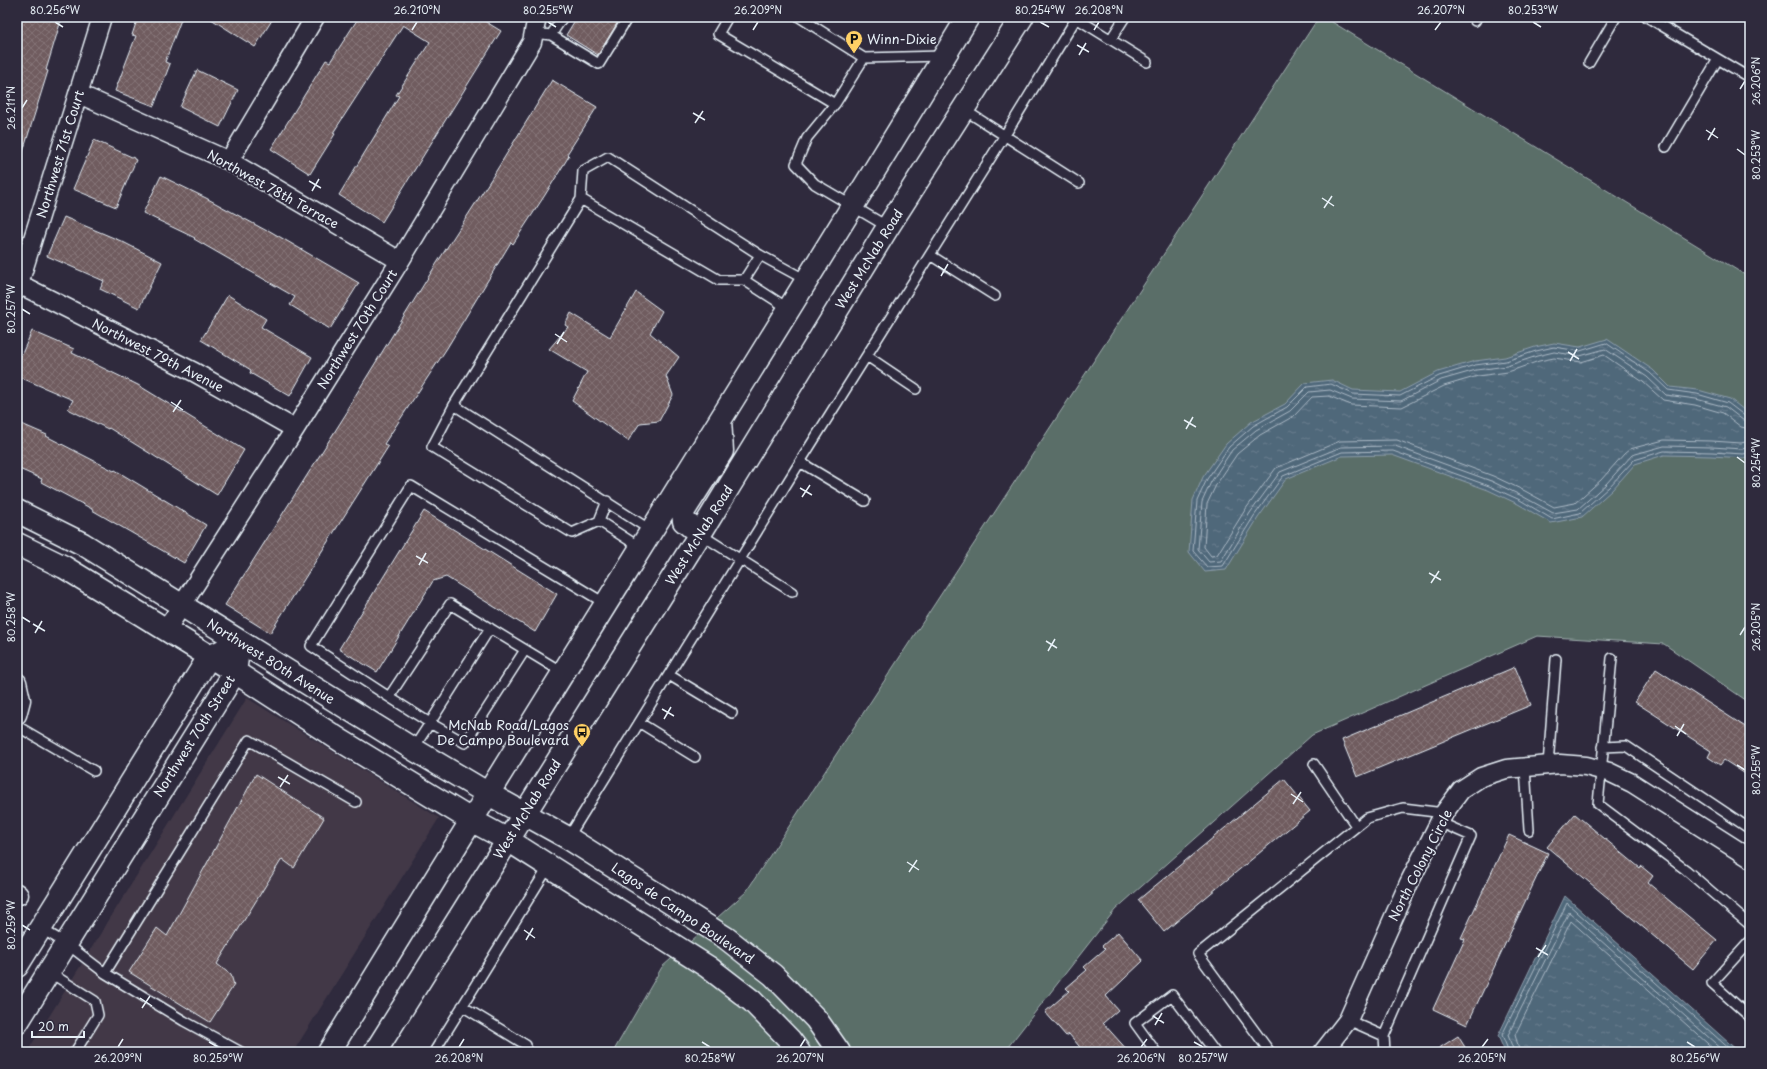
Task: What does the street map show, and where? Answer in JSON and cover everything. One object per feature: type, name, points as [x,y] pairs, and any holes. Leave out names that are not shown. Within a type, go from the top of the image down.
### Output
[{"type":"street","name":"Northwest 71st Court","points":[[18,287],[102,17]]},
{"type":"street","points":[[229,161],[315,17]]},
{"type":"street","points":[[329,1052],[487,793],[647,539],[968,17]]},
{"type":"street","name":"West McNab Road","points":[[375,1052],[700,534],[888,227],[1022,17]]},
{"type":"street","name":"Northwest 70th Court","points":[[166,630],[295,429],[400,261],[532,42],[539,27]]},
{"type":"street","name":"Northwest 78th Terrace","points":[[79,94],[229,161],[400,261]]},
{"type":"street","name":"Northwest 79th Avenue","points":[[18,287],[194,372],[295,429]]},
{"type":"street","points":[[700,534],[684,521],[683,512],[722,451],[720,420]]},
{"type":"street","name":"Northwest 80th Avenue","points":[[17,511],[83,544],[414,750],[487,793],[525,813]]},
{"type":"street","points":[[17,544],[64,567],[235,672],[343,742],[471,820],[508,840],[708,967],[752,1001],[790,1040],[799,1052]]},
{"type":"street","points":[[17,966],[209,657],[241,642]]},
{"type":"street","name":"Northwest 70th Street","points":[[17,1023],[235,672],[241,642]]},
{"type":"street","points":[[17,682],[20,700],[17,715]]},
{"type":"street","name":"North Colony Circle","points":[[1323,1052],[1348,1020],[1409,883],[1442,818],[1461,790],[1481,777],[1506,769],[1548,765],[1586,766],[1609,772],[1632,783],[1750,858]]},
{"type":"street","name":"Lagos de Campo Boulevard","points":[[525,813],[568,838],[726,938],[773,975],[816,1019],[839,1052]]},
{"type":"lane","points":[[539,27],[562,17]]},
{"type":"lane","points":[[539,27],[599,64],[628,17]]},
{"type":"lane","points":[[728,17],[718,34],[834,104]]},
{"type":"lane","points":[[799,17],[864,58],[944,56]]},
{"type":"lane","points":[[1111,39],[1125,17]]},
{"type":"lane","points":[[1589,63],[1616,17]]},
{"type":"lane","points":[[1647,17],[1750,78]]},
{"type":"lane","points":[[568,838],[800,462],[1005,135],[1076,18],[1147,62]]},
{"type":"lane","points":[[864,58],[834,104],[807,138],[796,164],[815,184],[888,227]]},
{"type":"lane","points":[[1666,147],[1718,59]]},
{"type":"lane","points":[[963,109],[1079,182]]},
{"type":"lane","points":[[607,501],[599,521],[572,533],[432,447],[454,406],[581,199],[582,171],[608,157],[760,255],[806,280]]},
{"type":"lane","points":[[581,199],[719,280],[744,280],[788,309]]},
{"type":"lane","points":[[744,280],[760,255]]},
{"type":"lane","points":[[930,255],[995,296]]},
{"type":"lane","points":[[866,356],[916,389]]},
{"type":"lane","points":[[454,406],[607,501],[647,539]]},
{"type":"lane","points":[[800,462],[865,501]]},
{"type":"lane","points":[[525,650],[465,743],[430,723],[310,646],[411,486],[606,604]]},
{"type":"lane","points":[[599,521],[647,539]]},
{"type":"lane","points":[[700,534],[741,558],[792,592]]},
{"type":"lane","points":[[389,697],[450,604],[562,672]]},
{"type":"lane","points":[[414,750],[490,628]]},
{"type":"lane","points":[[1612,658],[1600,770],[1598,804],[1686,870],[1750,925]]},
{"type":"lane","points":[[1548,765],[1556,659]]},
{"type":"lane","points":[[669,675],[732,713]]},
{"type":"lane","points":[[640,723],[695,757]]},
{"type":"lane","points":[[17,726],[94,771]]},
{"type":"lane","points":[[105,973],[249,740],[356,802]]},
{"type":"lane","points":[[1603,747],[1626,746],[1750,829]]},
{"type":"lane","points":[[1314,764],[1356,826]]},
{"type":"lane","points":[[1525,766],[1528,830]]},
{"type":"lane","points":[[1270,1052],[1198,954],[1367,818],[1403,808],[1442,818],[1471,836],[1384,1036],[1384,1052]]},
{"type":"lane","points":[[434,1052],[549,866]]},
{"type":"lane","points":[[40,928],[67,944],[105,973],[184,1021],[241,1052]]},
{"type":"lane","points":[[1750,941],[1712,983],[1750,1018]]},
{"type":"lane","points":[[49,972],[95,1001],[98,1015],[75,1052]]},
{"type":"lane","points":[[1156,1052],[1135,1023],[1172,995],[1215,1052]]},
{"type":"lane","points":[[462,1006],[526,1045]]},
{"type":"lane","points":[[1348,1020],[1384,1036]]},
{"type":"shaded area","points":[[247,698],[439,818],[293,1052],[27,1052]]},
{"type":"green space","points":[[1319,17],[1324,17],[1750,278],[1750,703],[1664,644],[1537,636],[1312,735],[1115,910],[1004,1052],[613,1052],[662,967],[746,892]]},
{"type":"water","points":[[1607,339],[1653,370],[1670,387],[1698,390],[1730,399],[1749,414],[1750,456],[1744,458],[1664,455],[1635,464],[1612,490],[1582,517],[1551,523],[1518,504],[1488,490],[1392,455],[1342,456],[1286,479],[1258,518],[1226,570],[1205,572],[1189,552],[1193,500],[1203,477],[1226,444],[1251,422],[1285,404],[1305,383],[1332,380],[1353,390],[1400,392],[1438,372],[1475,361],[1505,357],[1535,347],[1554,343],[1580,347]]},
{"type":"water","points":[[1565,896],[1739,1052],[1505,1052],[1498,1036]]},
{"type":"building","points":[[17,17],[62,17],[46,70],[48,71],[21,158],[17,157]]},
{"type":"building","points":[[138,17],[182,17],[165,62],[170,64],[154,106],[115,91],[136,36],[132,35]]},
{"type":"building","points":[[208,17],[274,17],[255,47]]},
{"type":"building","points":[[359,17],[478,17],[501,31],[382,222],[339,195],[399,96],[396,95],[430,42],[403,25],[333,133],[335,134],[310,174],[271,149],[326,60],[330,62]]},
{"type":"building","points":[[577,17],[621,17],[598,55],[566,35]]},
{"type":"building","points":[[197,70],[238,90],[220,127],[180,107]]},
{"type":"building","points":[[552,80],[597,107],[567,154],[569,156],[545,195],[513,244],[511,242],[447,348],[384,444],[388,447],[270,633],[225,605],[349,409],[347,409]]},
{"type":"building","points":[[94,140],[136,160],[116,207],[73,189]]},
{"type":"building","points":[[161,176],[267,231],[268,230],[359,283],[330,329],[290,305],[295,297],[194,239],[195,238],[143,213]]},
{"type":"building","points":[[64,217],[121,241],[162,262],[139,308],[100,289],[104,281],[47,256]]},
{"type":"building","points":[[636,292],[662,311],[650,333],[679,357],[666,376],[673,395],[659,421],[640,423],[628,441],[572,401],[587,372],[549,349],[568,327],[565,325],[571,313],[610,337]]},
{"type":"building","points":[[228,295],[266,319],[261,327],[312,357],[290,396],[250,373],[251,370],[201,340]]},
{"type":"building","points":[[32,331],[74,349],[72,353],[138,385],[244,450],[217,495],[109,428],[108,429],[68,409],[73,400],[17,376],[17,365]]},
{"type":"building","points":[[17,422],[47,435],[46,436],[114,471],[115,470],[206,525],[184,563],[92,509],[41,482],[42,479],[17,468]]},
{"type":"building","points":[[424,511],[557,594],[535,632],[446,577],[433,581],[377,672],[339,649]]},
{"type":"building","points":[[1515,667],[1531,705],[1357,777],[1342,740]]},
{"type":"building","points":[[1656,669],[1750,730],[1750,777],[1724,760],[1720,765],[1708,757],[1711,751],[1635,702]]},
{"type":"building","points":[[256,774],[324,818],[294,868],[282,859],[217,964],[231,975],[234,985],[210,1022],[129,972],[157,928],[167,936]]},
{"type":"building","points":[[1284,779],[1310,811],[1164,932],[1138,900]]},
{"type":"building","points":[[1575,814],[1640,868],[1641,866],[1653,876],[1648,883],[1717,940],[1693,969],[1547,847]]},
{"type":"building","points":[[1509,835],[1548,853],[1467,1025],[1433,1009],[1465,939],[1461,938]]},
{"type":"building","points":[[1118,932],[1143,961],[1106,996],[1118,1010],[1103,1023],[1129,1052],[1084,1052],[1069,1034],[1066,1036],[1045,1012],[1069,991],[1066,988],[1087,970],[1084,967],[1105,949],[1102,946]]},
{"type":"building","points":[[1458,1036],[1468,1052],[1433,1052]]},
{"type":"place","name":"Winn-Dixie","points":[[854,54]]},
{"type":"place","name":"McNab Road/Lagos De Campo Boulevard","points":[[582,747]]}]
